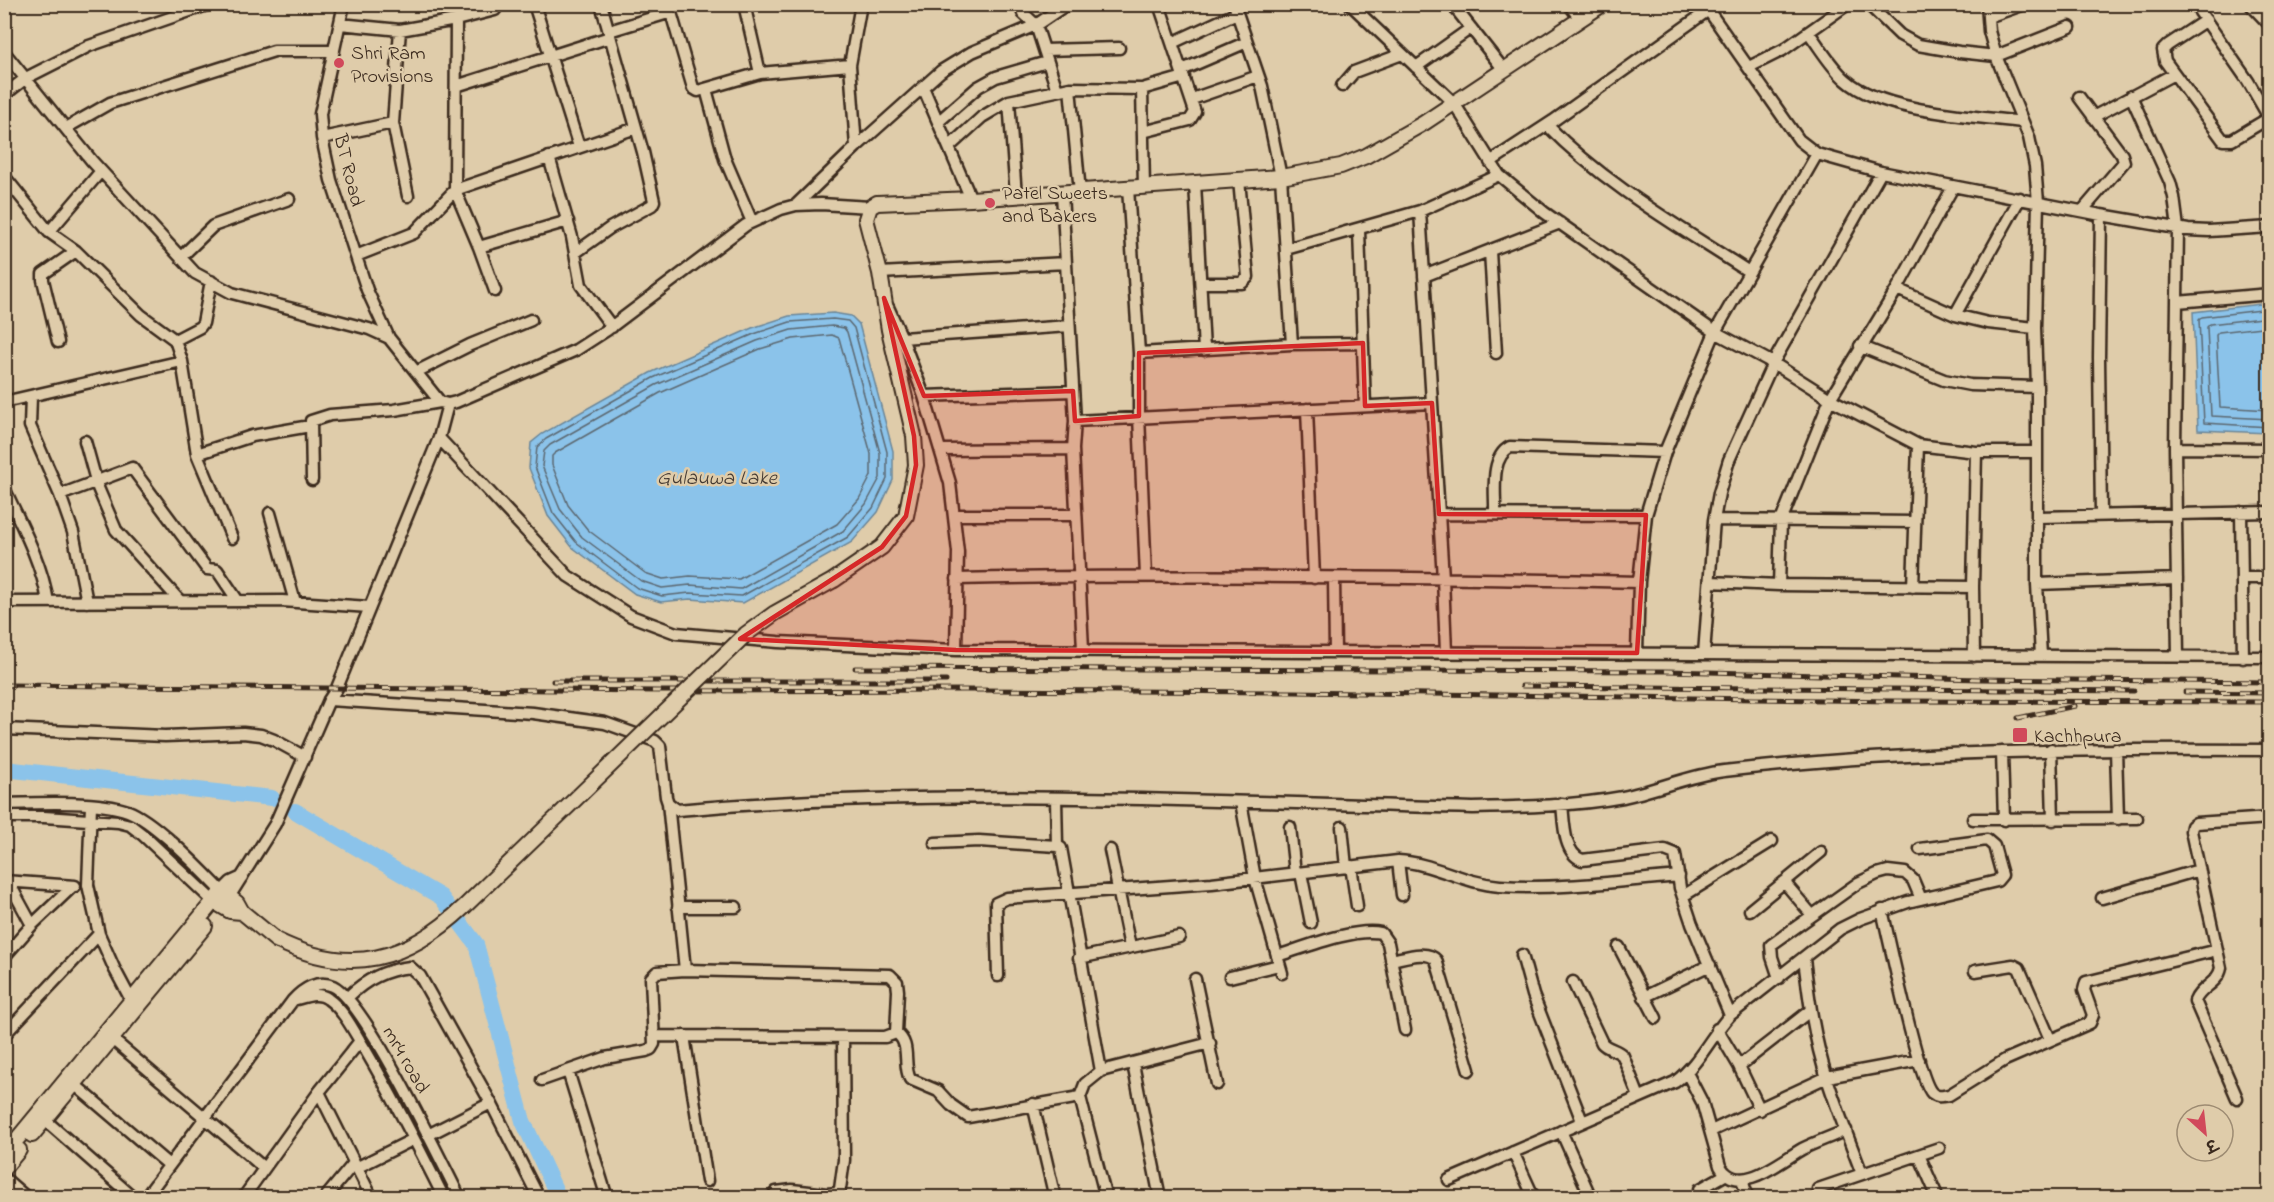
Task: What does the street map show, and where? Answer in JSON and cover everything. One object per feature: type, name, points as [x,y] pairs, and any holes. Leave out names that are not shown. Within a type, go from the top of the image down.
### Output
[{"type":"main road","points":[[221,899],[237,903],[242,912],[276,940],[294,949],[326,959],[385,957],[430,935],[465,906],[746,634],[775,613],[834,580],[882,547],[906,516],[916,465],[914,436],[889,330],[880,273],[866,219],[870,207],[877,203],[1144,188],[1281,177],[1341,166],[1366,156],[1424,123],[1603,4]]},
{"type":"main road","points":[[4,1168],[112,1039],[131,1000],[221,899]]},
{"type":"main road","points":[[4,1155],[120,1021],[221,899]]},
{"type":"street","points":[[4,95],[26,78],[89,46],[210,4]]},
{"type":"street","name":"BT Road","points":[[344,4],[320,114],[322,138],[331,180],[367,290],[389,338],[444,403]]},
{"type":"street","points":[[534,4],[579,147]]},
{"type":"street","points":[[575,253],[610,228],[653,203],[636,128],[601,4]]},
{"type":"street","points":[[744,4],[760,74]]},
{"type":"street","points":[[856,147],[850,65],[861,4]]},
{"type":"street","points":[[1020,4],[1023,13],[1036,25],[1057,90]]},
{"type":"street","points":[[796,205],[856,147],[941,71],[972,52],[1036,25],[1067,4]]},
{"type":"street","points":[[1143,132],[1190,120],[1195,112],[1159,4]]},
{"type":"street","points":[[1350,4],[1454,103],[1499,175],[1560,223],[1715,332],[1773,363],[1830,399],[1918,445],[1976,452],[2036,452]]},
{"type":"street","points":[[1452,4],[1504,70]]},
{"type":"street","points":[[1569,4],[1580,19]]},
{"type":"street","points":[[1749,67],[1783,50],[1848,4]]},
{"type":"street","points":[[1868,4],[1900,35],[1918,45],[1996,56],[2070,27]]},
{"type":"street","points":[[1987,4],[1989,31],[1996,56],[2032,150],[2038,202],[2035,328],[2037,584],[2041,656]]},
{"type":"street","points":[[1988,17],[2025,4]]},
{"type":"street","points":[[2198,4],[2269,118],[2232,140],[2223,140],[2165,61],[2163,50],[2206,20]]},
{"type":"street","points":[[2250,4],[2270,25]]},
{"type":"street","points":[[1490,162],[1547,125],[1710,7],[1799,140],[1817,154],[1881,172],[1953,187],[2178,228],[2209,231],[2270,227]]},
{"type":"street","points":[[1172,43],[1236,9],[1258,76],[1281,177],[1292,344]]},
{"type":"street","points":[[340,24],[400,30],[495,10]]},
{"type":"street","points":[[456,86],[550,56],[668,13],[675,20],[693,88],[698,91],[760,74],[850,65]]},
{"type":"street","points":[[456,20],[454,190],[495,291]]},
{"type":"street","points":[[1416,67],[1470,28]]},
{"type":"street","points":[[400,30],[393,123],[408,196]]},
{"type":"street","points":[[1809,33],[1847,82],[1865,93],[1890,102],[1935,112],[2023,122]]},
{"type":"street","points":[[949,147],[982,117],[1009,101],[1070,88],[1142,89],[1183,74],[1247,42]]},
{"type":"street","points":[[1044,50],[1119,48]]},
{"type":"street","points":[[66,128],[110,103],[273,51],[334,51]]},
{"type":"street","points":[[4,52],[101,171],[195,273],[232,293],[369,330],[389,338]]},
{"type":"street","points":[[1342,86],[1354,72],[1402,54]]},
{"type":"street","points":[[938,122],[978,87],[996,77],[1047,62]]},
{"type":"street","points":[[2093,117],[2174,75]]},
{"type":"street","points":[[1192,99],[1258,76]]},
{"type":"street","points":[[923,87],[971,199]]},
{"type":"street","points":[[1070,88],[1080,192]]},
{"type":"street","points":[[706,89],[725,159],[752,222]]},
{"type":"street","points":[[1142,89],[1144,188]]},
{"type":"street","points":[[2131,96],[2170,182],[2178,228],[2175,448],[2178,657]]},
{"type":"street","points":[[2079,97],[2122,155],[2124,162],[2082,210]]},
{"type":"street","points":[[1009,101],[1016,196]]},
{"type":"street","points":[[322,138],[393,123]]},
{"type":"street","points":[[1547,125],[1567,146],[1601,173],[1749,272]]},
{"type":"street","points":[[356,256],[414,233],[454,190],[636,128]]},
{"type":"street","points":[[1637,653],[1638,582],[1646,515],[1665,452],[1715,332],[1817,154]]},
{"type":"street","points":[[549,157],[568,221],[581,285],[612,327]]},
{"type":"street","points":[[49,232],[101,171]]},
{"type":"street","points":[[1704,654],[1714,520],[1729,460],[1773,363],[1881,172]]},
{"type":"street","points":[[1286,249],[1420,211],[1499,175]]},
{"type":"street","points":[[4,176],[49,232],[76,251],[141,315],[175,340],[182,360],[197,454],[232,538]]},
{"type":"street","points":[[1201,283],[1242,282],[1248,277],[1239,180]]},
{"type":"street","points":[[1195,183],[1204,350]]},
{"type":"street","points":[[1779,585],[1781,521],[1830,399],[1860,346],[1897,289],[1953,187]]},
{"type":"street","points":[[1128,188],[1139,353],[1139,417],[1146,576]]},
{"type":"street","points":[[1062,193],[1075,421],[1073,449],[1083,649]]},
{"type":"street","points":[[1955,315],[2020,198]]},
{"type":"street","points":[[181,257],[213,226],[289,199]]},
{"type":"street","points":[[312,480],[311,421],[330,415],[456,402],[576,350],[612,327],[752,222],[796,205],[870,207]]},
{"type":"street","points":[[1420,211],[1446,652]]},
{"type":"street","points":[[2101,215],[2099,358],[2101,516]]},
{"type":"street","points":[[479,247],[568,221]]},
{"type":"street","points":[[1424,276],[1560,223]]},
{"type":"street","points":[[1359,230],[1365,406]]},
{"type":"street","points":[[1490,250],[1496,353]]},
{"type":"street","points":[[58,342],[43,274],[76,251]]},
{"type":"street","points":[[880,273],[1066,263]]},
{"type":"street","points":[[175,340],[200,327],[203,323],[211,281]]},
{"type":"street","points":[[1897,289],[1955,315],[1988,323],[2035,328]]},
{"type":"street","points":[[2177,302],[2270,294]]},
{"type":"street","points":[[884,298],[924,396],[941,450],[955,515],[958,552],[956,650]]},
{"type":"street","points":[[416,372],[470,345],[531,320]]},
{"type":"street","points":[[902,338],[1069,326]]},
{"type":"street","points":[[1139,353],[1292,344],[1363,343]]},
{"type":"street","points":[[1860,346],[1944,380],[1970,385],[2037,387]]},
{"type":"street","points":[[4,402],[182,360]]},
{"type":"street","points":[[924,396],[1073,391]]},
{"type":"street","points":[[31,396],[30,426],[60,495],[73,532],[87,602]]},
{"type":"street","points":[[221,899],[237,887],[275,824],[329,700],[337,688],[439,438],[444,403]]},
{"type":"street","points":[[1075,421],[1432,403]]},
{"type":"street","points":[[1307,409],[1314,578]]},
{"type":"street","points":[[197,454],[252,436],[310,426]]},
{"type":"street","points":[[439,438],[568,576],[631,616],[676,633],[778,642],[956,650],[2270,657]]},
{"type":"street","points":[[85,441],[96,482],[116,530],[180,601]]},
{"type":"street","points":[[1913,587],[1918,445]]},
{"type":"street","points":[[1495,514],[1497,465],[1504,450],[1510,447],[1665,452]]},
{"type":"street","points":[[2175,448],[2270,449]]},
{"type":"street","points":[[941,450],[1073,449]]},
{"type":"street","points":[[1974,656],[1976,452]]},
{"type":"street","points":[[60,495],[132,468],[207,569],[217,570],[238,601]]},
{"type":"street","points":[[4,488],[9,511],[39,569],[48,602]]},
{"type":"street","points":[[2241,512],[2243,658]]},
{"type":"street","points":[[2037,517],[2270,512]]},
{"type":"street","points":[[270,513],[296,602]]},
{"type":"street","points":[[1439,514],[1646,515]]},
{"type":"street","points":[[955,515],[1076,515]]},
{"type":"street","points":[[1714,520],[1915,522]]},
{"type":"street","points":[[957,579],[1146,576],[1638,582]]},
{"type":"street","points":[[1334,578],[1335,651]]},
{"type":"street","points":[[2242,578],[2270,578]]},
{"type":"street","points":[[2037,584],[2177,579]]},
{"type":"street","points":[[1710,582],[1973,587]]},
{"type":"street","points":[[4,602],[238,601],[369,607]]},
{"type":"street","points":[[329,700],[533,713],[605,723],[655,741],[660,746],[668,803],[685,970]]},
{"type":"street","points":[[4,729],[165,736],[243,733],[261,735],[274,740],[305,757]]},
{"type":"street","points":[[668,803],[677,810],[755,803],[859,798],[1056,798],[1473,808],[1562,804],[1624,796],[1721,771],[2051,749],[2270,750]]},
{"type":"street","points":[[2051,749],[2053,820]]},
{"type":"street","points":[[2116,749],[2118,819]]},
{"type":"street","points":[[2002,752],[2004,820]]},
{"type":"street","points":[[1056,798],[1057,846]]},
{"type":"street","points":[[1241,802],[1255,878],[1280,965]]},
{"type":"street","points":[[4,804],[91,805],[128,811],[144,819],[221,899]]},
{"type":"street","points":[[1562,804],[1567,840],[1573,855],[1577,858],[1582,860],[1671,851],[1677,858],[1683,896],[1730,1015]]},
{"type":"street","points":[[91,805],[88,885],[99,934],[131,1000]]},
{"type":"street","points":[[4,817],[44,816],[130,825],[221,899]]},
{"type":"street","points":[[2237,1098],[2195,1001],[2197,996],[2216,980],[2221,968],[2191,831],[2192,826],[2196,823],[2270,818]]},
{"type":"street","points":[[1973,819],[2138,819]]},
{"type":"street","points":[[1290,826],[1298,873],[1311,923]]},
{"type":"street","points":[[1342,827],[1357,906]]},
{"type":"street","points":[[1449,1180],[1675,1082],[1687,1073],[1717,1029],[1730,1015],[1840,929],[1882,910],[1997,881],[2002,875],[1994,846],[1987,840],[1920,849]]},
{"type":"street","points":[[935,843],[980,841],[1057,846],[1063,852],[1067,893],[1101,1071]]},
{"type":"street","points":[[1683,896],[1772,841]]},
{"type":"street","points":[[1110,850],[1130,947]]},
{"type":"street","points":[[1750,910],[1821,852]]},
{"type":"street","points":[[998,976],[996,903],[1007,898],[1119,891],[1398,861],[1420,864],[1473,882],[1500,886],[1579,884],[1679,876]]},
{"type":"street","points":[[1398,861],[1402,895]]},
{"type":"street","points":[[2102,897],[2199,870]]},
{"type":"street","points":[[1779,978],[1772,957],[1771,945],[1858,883],[1888,871],[1899,871],[1910,876],[1921,899]]},
{"type":"street","points":[[6,881],[88,885]]},
{"type":"street","points":[[6,881],[32,925]]},
{"type":"street","points":[[1784,882],[1812,915]]},
{"type":"street","points":[[4,957],[32,925],[73,886]]},
{"type":"street","points":[[678,907],[736,907]]},
{"type":"street","points":[[1882,910],[1919,1060],[1929,1090],[1940,1097],[1949,1095],[2005,1060],[2090,1023],[2093,1020],[2084,990],[2086,982],[2217,950]]},
{"type":"street","points":[[1230,976],[1280,965],[1349,935],[1381,933],[1385,937],[1391,960],[1405,1030]]},
{"type":"street","points":[[4,1035],[99,934]]},
{"type":"street","points":[[1079,958],[1179,937]]},
{"type":"street","points":[[1619,948],[1656,1018]]},
{"type":"street","points":[[1391,960],[1427,954],[1436,960],[1469,1070]]},
{"type":"street","points":[[1522,955],[1533,995],[1582,1121]]},
{"type":"street","points":[[1804,959],[1810,1010],[1827,1077],[1862,1174]]},
{"type":"street","points":[[1644,997],[1710,965]]},
{"type":"street","points":[[1976,971],[2013,965],[2019,968],[2050,1039]]},
{"type":"street","points":[[145,1197],[301,991],[310,986],[325,984],[332,985],[348,997],[363,982],[373,977],[397,968],[410,967],[430,992],[539,1197]]},
{"type":"street","points":[[542,1080],[605,1058],[651,1049],[655,1036],[651,978],[657,972],[685,970],[890,975],[897,982],[898,991],[896,1033]]},
{"type":"street","points":[[1195,979],[1217,1084]]},
{"type":"street","points":[[1573,982],[1602,1043],[1606,1048],[1619,1051],[1623,1056],[1639,1097]]},
{"type":"street","name":"mr4 road","points":[[293,1000],[315,995],[328,999],[344,1015],[444,1197]]},
{"type":"street","name":"mr4 road","points":[[348,997],[398,1078],[460,1197]]},
{"type":"street","points":[[1739,1066],[1810,1010]]},
{"type":"street","points":[[1717,1029],[1739,1066],[1760,1110]]},
{"type":"street","points":[[655,1036],[885,1037],[896,1033]]},
{"type":"street","points":[[896,1033],[905,1044],[909,1079],[938,1091],[951,1105],[968,1117],[1080,1097]]},
{"type":"street","points":[[684,1036],[707,1181]]},
{"type":"street","points":[[772,1197],[776,1192],[792,1190],[827,1194],[837,1193],[840,1189],[844,1160],[843,1037]]},
{"type":"street","points":[[112,1039],[264,1168]]},
{"type":"street","points":[[243,1197],[360,1041]]},
{"type":"street","points":[[1106,1197],[1080,1097],[1085,1084],[1101,1071],[1210,1043]]},
{"type":"street","points":[[1711,1131],[1827,1077],[1919,1060]]},
{"type":"street","points":[[1133,1064],[1160,1197]]},
{"type":"street","points":[[568,1071],[607,1197]]},
{"type":"street","points":[[1687,1073],[1702,1102],[1720,1166],[1725,1175]]},
{"type":"street","points":[[74,1084],[169,1165]]},
{"type":"street","points":[[320,1092],[372,1197]]},
{"type":"street","points":[[428,1135],[491,1103]]},
{"type":"street","points":[[1033,1104],[1055,1197]]},
{"type":"street","points":[[45,1120],[134,1197]]},
{"type":"street","points":[[1561,1131],[1591,1197]]},
{"type":"street","points":[[1699,1197],[1700,1190],[1705,1185],[1725,1175],[1742,1180],[1765,1172],[1802,1149],[1846,1131]]},
{"type":"street","points":[[325,1197],[355,1166],[414,1139]]},
{"type":"street","points":[[1818,1189],[1939,1148]]},
{"type":"street","points":[[1513,1152],[1534,1197]]},
{"type":"street","points":[[1919,1155],[1938,1197]]},
{"type":"street","points":[[4,1178],[27,1197]]},
{"type":"street","points":[[1742,1180],[1748,1197]]},
{"type":"highlighted area","points":[[884,298],[924,396],[1073,391],[1075,421],[1139,416],[1139,353],[1363,343],[1365,406],[1432,403],[1439,514],[1646,515],[1637,653],[956,650],[740,639],[882,547],[906,516],[916,465],[914,436]]},
{"type":"water","points":[[2269,303],[2269,433],[2198,430],[2193,312]]},
{"type":"water","name":"Gulauwa Lake","points":[[833,313],[851,316],[859,324],[893,451],[893,480],[878,512],[852,542],[743,603],[690,599],[661,602],[635,594],[572,547],[548,516],[529,468],[531,443],[542,434],[650,373],[752,328],[789,316]]},
{"type":"waterway","points":[[4,769],[272,798]]},
{"type":"waterway","points":[[295,811],[441,897],[476,944],[523,1121],[559,1198]]},
{"type":"railway","points":[[855,668],[1667,671],[1980,679],[2270,682]]},
{"type":"railway","points":[[553,681],[946,681]]},
{"type":"railway","points":[[4,685],[660,691],[1293,692],[1892,701],[2270,702]]},
{"type":"railway","points":[[1522,686],[2134,691]]},
{"type":"railway","points":[[2185,692],[2270,693]]},
{"type":"railway","points":[[2018,718],[2075,706]]},
{"type":"place","name":"Shri Ram Provisions","points":[[339,63]]},
{"type":"place","name":"Patel Sweets and Bakers","points":[[990,203]]},
{"type":"place","name":"Kachhpura","points":[[2020,735]]}]
